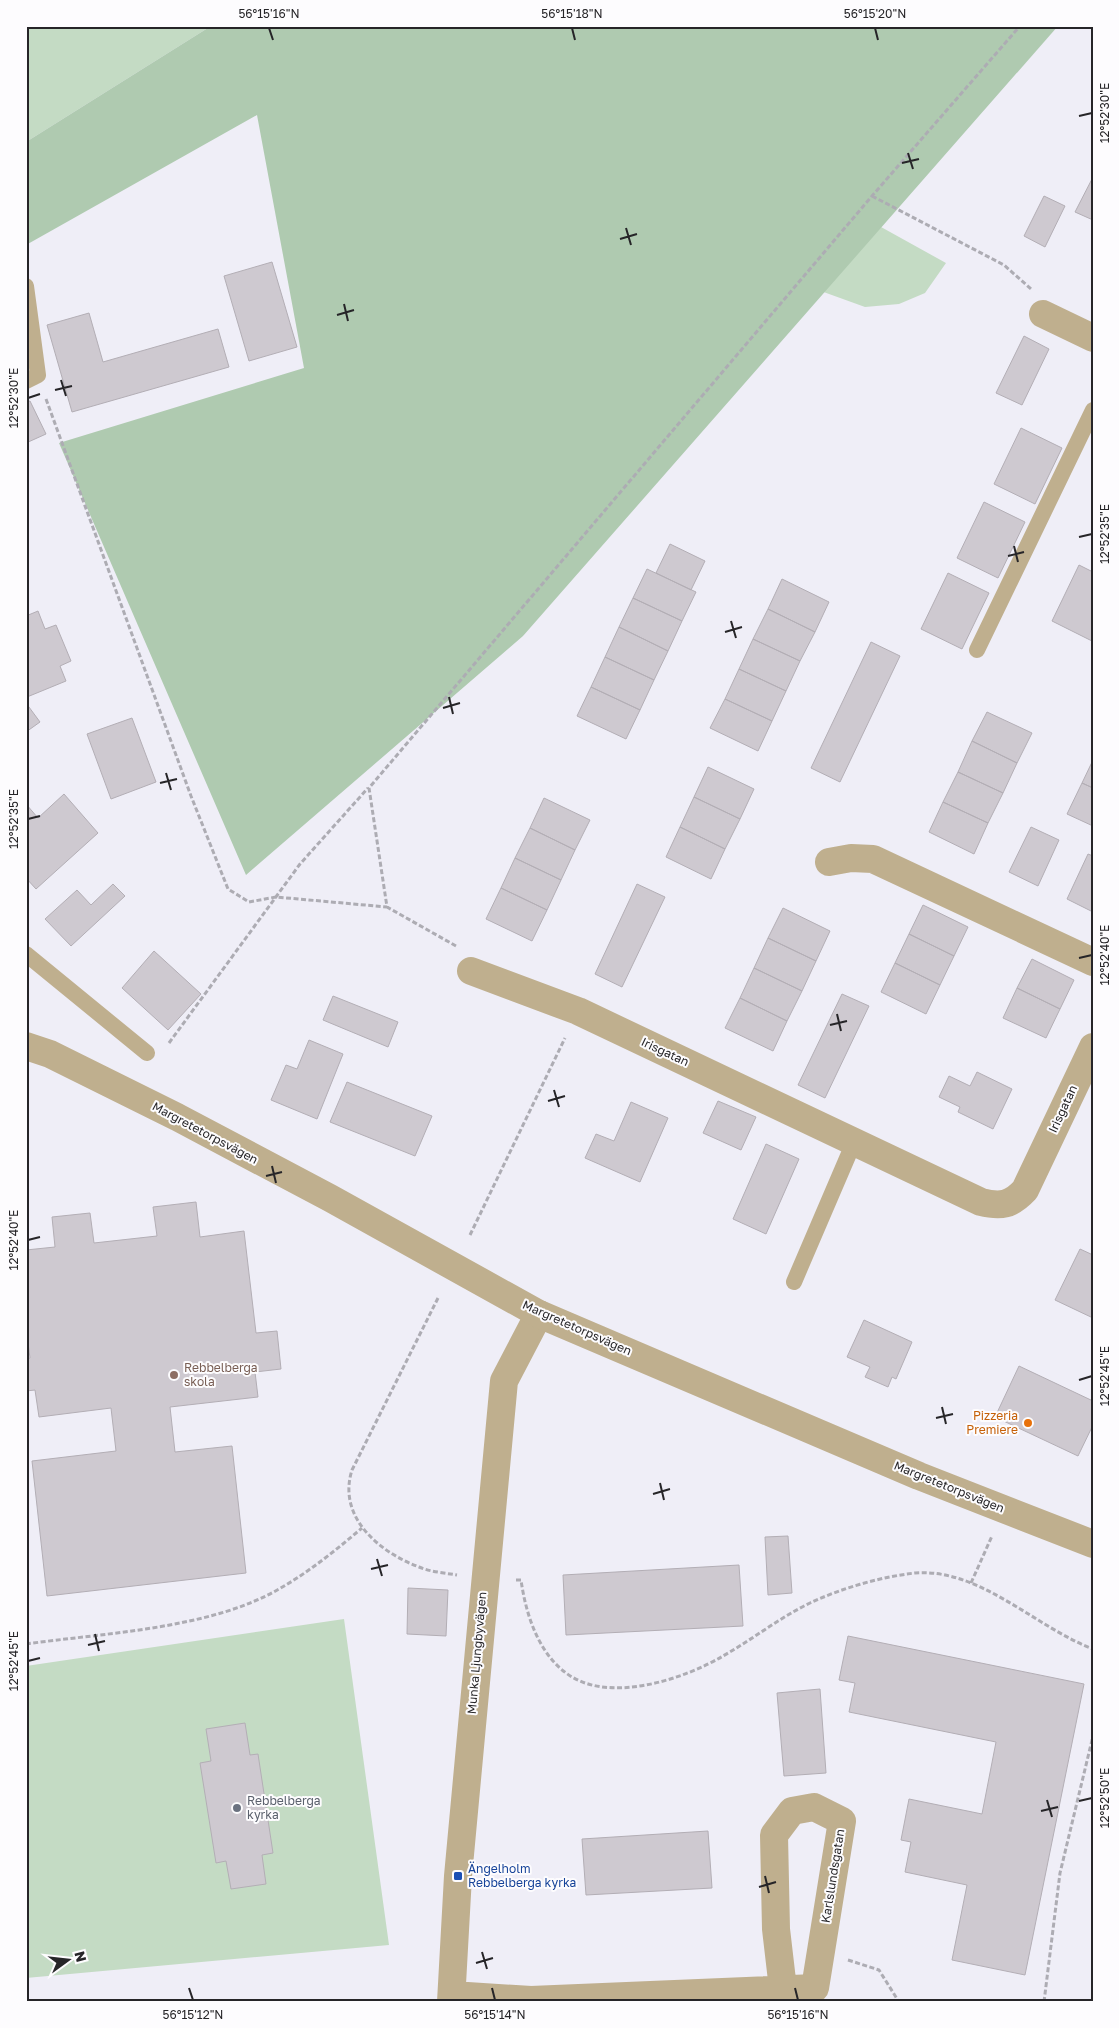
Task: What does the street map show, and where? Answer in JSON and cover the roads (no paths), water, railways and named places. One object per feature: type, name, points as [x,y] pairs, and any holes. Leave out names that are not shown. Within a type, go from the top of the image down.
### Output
[{"type":"street","points":[[1044,314],[1091,334]]},
{"type":"street","points":[[829,862],[851,858],[874,859],[1093,962]]},
{"type":"street","name":"Irisgatan","points":[[471,971],[578,1011],[981,1202],[994,1206],[1005,1205],[1015,1201],[1025,1190],[1093,1047]]},
{"type":"street","name":"Margretetorpsvägen","points":[[26,1046],[50,1054],[185,1122],[322,1194],[539,1314],[919,1476],[1093,1544]]},
{"type":"street","name":"Munka Ljungbyvägen","points":[[451,1998],[458,1876],[484,1579],[504,1381],[539,1314]]},
{"type":"street","name":"Karlslundsgatan","points":[[451,1998],[531,2000],[815,1988],[842,1821],[814,1807],[792,1811],[774,1835],[776,1930],[783,1989]]},
{"type":"lane","points":[[26,286],[32,378]]},
{"type":"lane","points":[[977,650],[1093,410]]},
{"type":"lane","points":[[26,954],[147,1053]]},
{"type":"lane","points":[[794,1282],[854,1142]]},
{"type":"place","name":"Rebbelberga skola","points":[[174,1375]]},
{"type":"place","name":"Pizzeria Premiere","points":[[1028,1423]]},
{"type":"place","name":"Rebbelberga kyrka","points":[[237,1808]]},
{"type":"place","name":"Ängelholm Rebbelberga kyrka","points":[[458,1876]]}]
